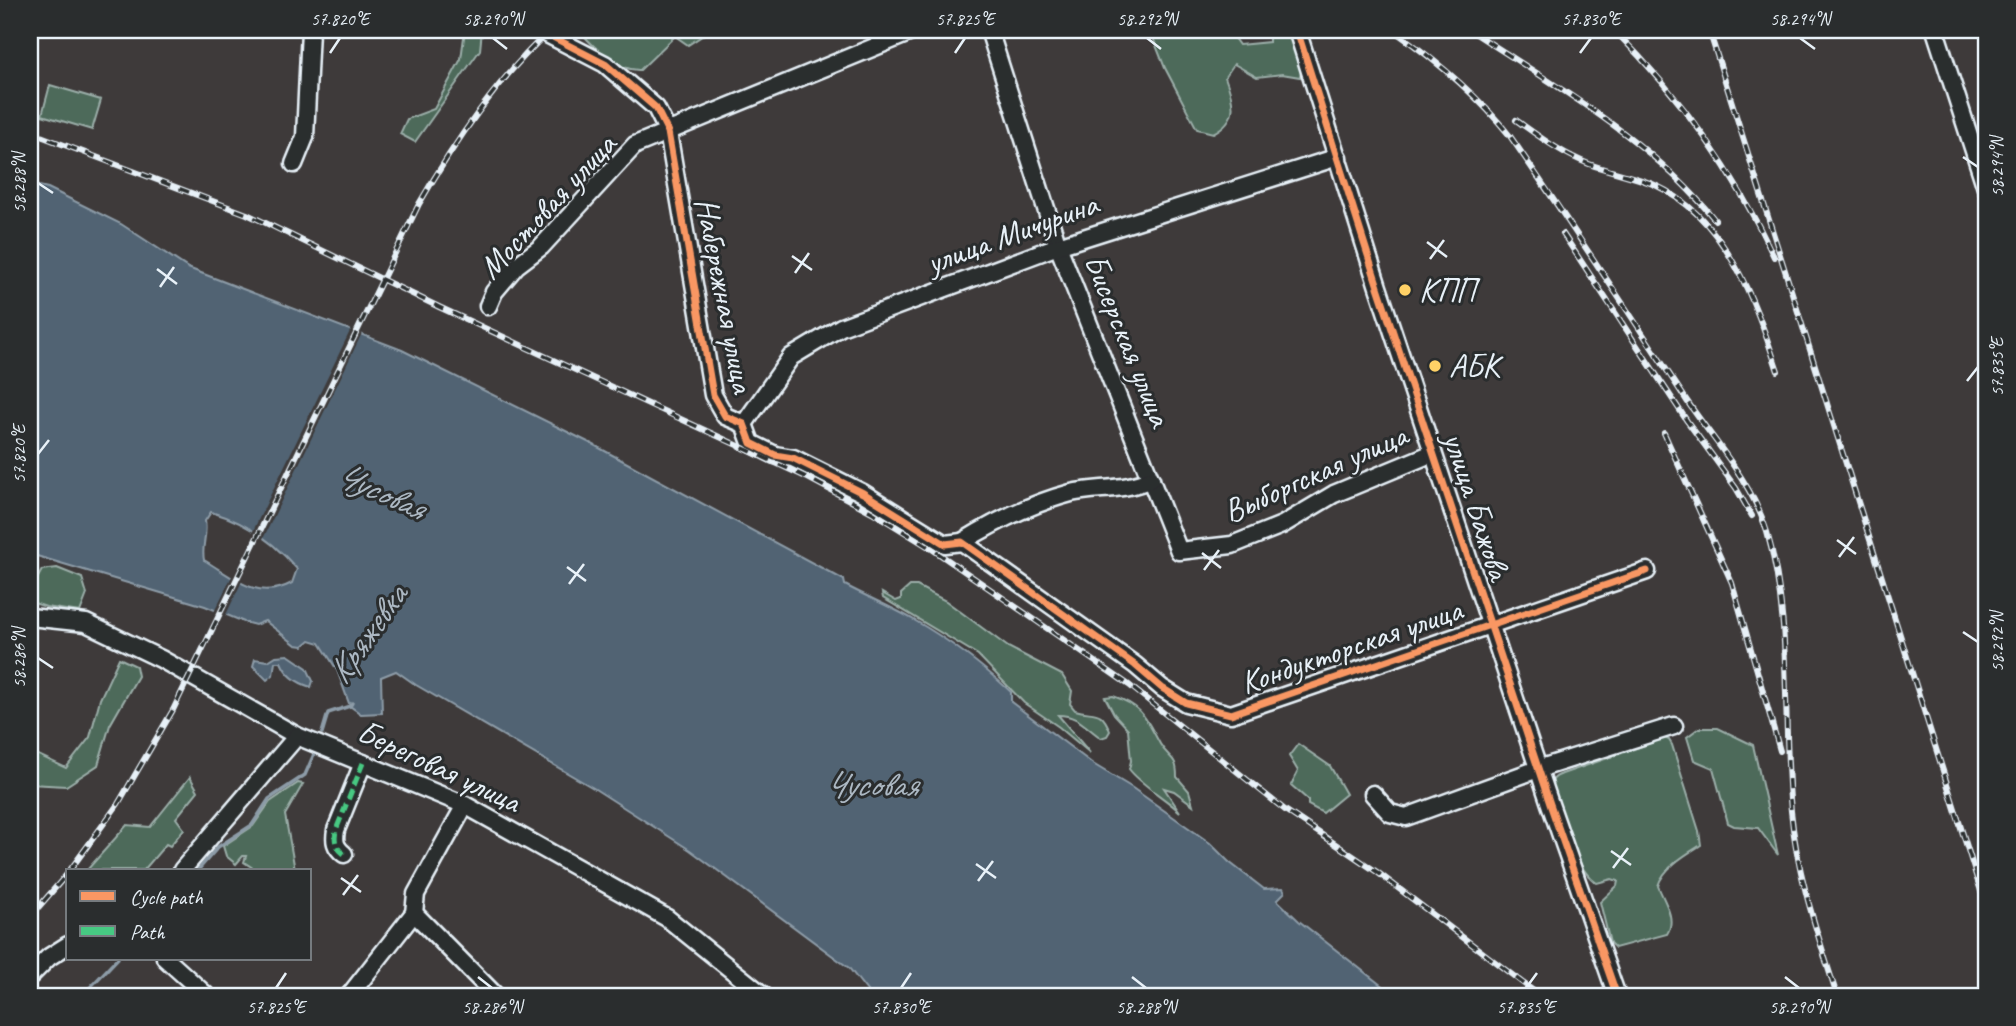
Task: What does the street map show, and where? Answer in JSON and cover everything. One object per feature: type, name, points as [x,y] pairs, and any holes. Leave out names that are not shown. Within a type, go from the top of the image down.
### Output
[{"type":"street","points":[[294,164],[305,137],[310,30]]},
{"type":"street","name":"Набережная улица","points":[[539,30],[605,64],[656,108],[668,132],[713,395],[724,416],[744,424],[751,443],[775,455],[793,458],[863,493],[946,544],[962,542],[1135,665],[1161,688],[1186,703],[1231,714]]},
{"type":"street","name":"Мостовая улица","points":[[488,306],[494,292],[516,266],[541,247],[635,145],[916,30]]},
{"type":"street","name":"Бисерская улица","points":[[989,30],[1058,246],[1179,551]]},
{"type":"street","name":"улица Бажова","points":[[1297,30],[1378,287],[1538,769],[1617,996]]},
{"type":"street","points":[[1934,30],[1986,188]]},
{"type":"street","name":"улица Мичурина","points":[[744,424],[791,357],[841,327],[1058,246],[1338,157]]},
{"type":"street","name":"Выборгская улица","points":[[1179,551],[1232,545],[1282,526],[1334,494],[1433,453]]},
{"type":"street","points":[[962,542],[1010,515],[1062,496],[1134,487],[1151,479]]},
{"type":"street","name":"Кондукторская улица","points":[[1231,714],[1647,571]]},
{"type":"street","name":"Береговая улица","points":[[30,617],[86,623],[161,659],[297,736],[465,805],[667,918],[744,990],[764,996]]},
{"type":"street","points":[[1373,794],[1390,813],[1406,817],[1538,769],[1674,726]]},
{"type":"street","points":[[182,869],[297,736]]},
{"type":"street","points":[[344,854],[337,849],[336,830],[363,763]]},
{"type":"street","points":[[349,996],[414,913],[416,894],[465,805]]},
{"type":"street","points":[[414,913],[496,996]]},
{"type":"street","points":[[30,976],[49,957],[66,946]]},
{"type":"street","points":[[168,960],[208,996]]},
{"type":"green space","points":[[465,30],[482,30],[480,50],[415,142],[400,134],[407,119],[434,109],[461,59]]},
{"type":"green space","points":[[582,30],[711,30],[688,45],[675,36],[640,70],[615,63],[586,38]]},
{"type":"green space","points":[[1150,30],[1228,30],[1239,45],[1269,42],[1269,30],[1288,30],[1302,65],[1300,77],[1282,74],[1257,77],[1234,64],[1225,77],[1232,102],[1228,122],[1213,133],[1197,129],[1165,68]]},
{"type":"green space","points":[[50,85],[101,100],[92,130],[42,115]]},
{"type":"green space","points":[[57,568],[82,578],[87,594],[80,612],[31,602],[30,592],[42,570]]},
{"type":"green space","points":[[910,586],[917,586],[946,601],[1008,647],[1062,675],[1072,691],[1070,704],[1075,710],[1100,715],[1110,731],[1107,736],[1101,738],[1076,719],[1058,715],[1090,753],[1024,703],[978,655],[883,598],[882,593],[896,601],[901,599],[901,594]]},
{"type":"green space","points":[[119,658],[136,666],[138,676],[110,725],[98,765],[66,786],[30,784],[30,751],[66,768],[90,737],[100,699]]},
{"type":"green space","points":[[1113,696],[1131,704],[1147,720],[1163,749],[1174,761],[1177,777],[1189,791],[1193,805],[1174,791],[1164,788],[1180,812],[1129,769],[1131,761],[1128,729],[1114,714],[1105,697]]},
{"type":"green space","points":[[1699,728],[1718,728],[1753,745],[1778,855],[1758,828],[1728,823],[1713,768],[1694,760],[1687,737]]},
{"type":"green space","points":[[1665,738],[1672,745],[1701,845],[1670,868],[1658,886],[1670,916],[1667,934],[1615,948],[1610,943],[1600,902],[1617,886],[1618,881],[1612,879],[1597,883],[1582,866],[1564,826],[1551,788],[1552,783],[1562,774]]},
{"type":"green space","points":[[1298,744],[1330,766],[1346,794],[1323,813],[1308,805],[1308,800],[1291,785],[1298,771],[1289,756]]},
{"type":"green space","points":[[190,777],[198,791],[176,818],[184,829],[170,846],[166,844],[145,869],[88,869],[127,825],[150,827]]},
{"type":"green space","points":[[298,783],[303,784],[285,815],[295,869],[254,869],[244,862],[246,856],[236,864],[226,856],[223,846],[253,826],[270,802]]},
{"type":"water","name":"Чусовая","points":[[30,184],[48,188],[121,224],[188,268],[402,350],[592,444],[844,580],[845,585],[927,628],[952,644],[1011,692],[1011,702],[1093,764],[1131,787],[1210,843],[1229,862],[1264,889],[1283,888],[1285,892],[1277,900],[1299,921],[1395,996],[871,996],[849,968],[690,850],[595,789],[396,671],[381,677],[382,713],[361,714],[350,706],[337,670],[320,643],[310,640],[303,646],[296,645],[265,621],[255,625],[244,622],[205,606],[30,554]],"holes":[[[211,512],[258,534],[288,559],[297,569],[292,583],[279,588],[256,589],[235,580],[204,560],[205,521]]]},
{"type":"water","points":[[288,655],[307,668],[313,681],[311,687],[293,678],[281,662],[275,662],[273,675],[267,680],[253,666],[255,659],[268,661],[276,656]]},
{"type":"pier","points":[[352,327],[363,331],[262,541],[252,533]]},
{"type":"pier","points":[[233,574],[242,581],[224,619],[213,614]]},
{"type":"waterway","name":"Кряжевка","points":[[322,733],[328,713],[352,703]]},
{"type":"waterway","name":"Кряжевка","points":[[199,869],[218,847],[252,825],[269,799],[305,775],[314,754]]},
{"type":"waterway","name":"Кряжевка","points":[[82,996],[116,960]]},
{"type":"railway","points":[[71,869],[118,804],[173,710],[419,204],[478,112],[512,69],[550,30]]},
{"type":"railway","points":[[1393,30],[1456,79],[1510,136],[1752,496],[1767,532],[1780,600],[1784,635],[1788,776],[1794,835],[1809,905],[1837,996]]},
{"type":"railway","points":[[1470,30],[1568,93],[1632,139],[1690,191],[1715,220]]},
{"type":"railway","points":[[1614,30],[1662,82],[1704,136],[1742,195],[1774,257]]},
{"type":"railway","points":[[1709,30],[1986,907]]},
{"type":"railway","points":[[1516,120],[1551,145],[1579,160],[1655,185],[1680,199],[1701,218],[1719,240],[1748,290],[1778,371]]},
{"type":"railway","points":[[30,132],[247,214],[439,307],[808,478],[872,512],[932,549],[1129,685],[1285,810],[1377,872],[1540,996]]},
{"type":"railway","points":[[1563,234],[1687,421],[1736,488],[1752,516]]},
{"type":"railway","points":[[1664,433],[1732,583],[1780,751]]},
{"type":"railway","points":[[30,917],[66,875]]},
{"type":"marked path","points":[[344,854],[336,844],[336,830],[363,763]]},
{"type":"cycle path","points":[[539,30],[605,64],[656,108],[668,132],[713,395],[725,416],[744,424],[751,443],[775,455],[793,458],[863,493],[945,544],[962,542],[1186,703],[1231,714],[1647,571]]},
{"type":"cycle path","points":[[1297,30],[1378,287],[1550,804],[1617,996]]},
{"type":"place","name":"КПП","points":[[1405,290]]},
{"type":"place","name":"АБК","points":[[1435,366]]}]
